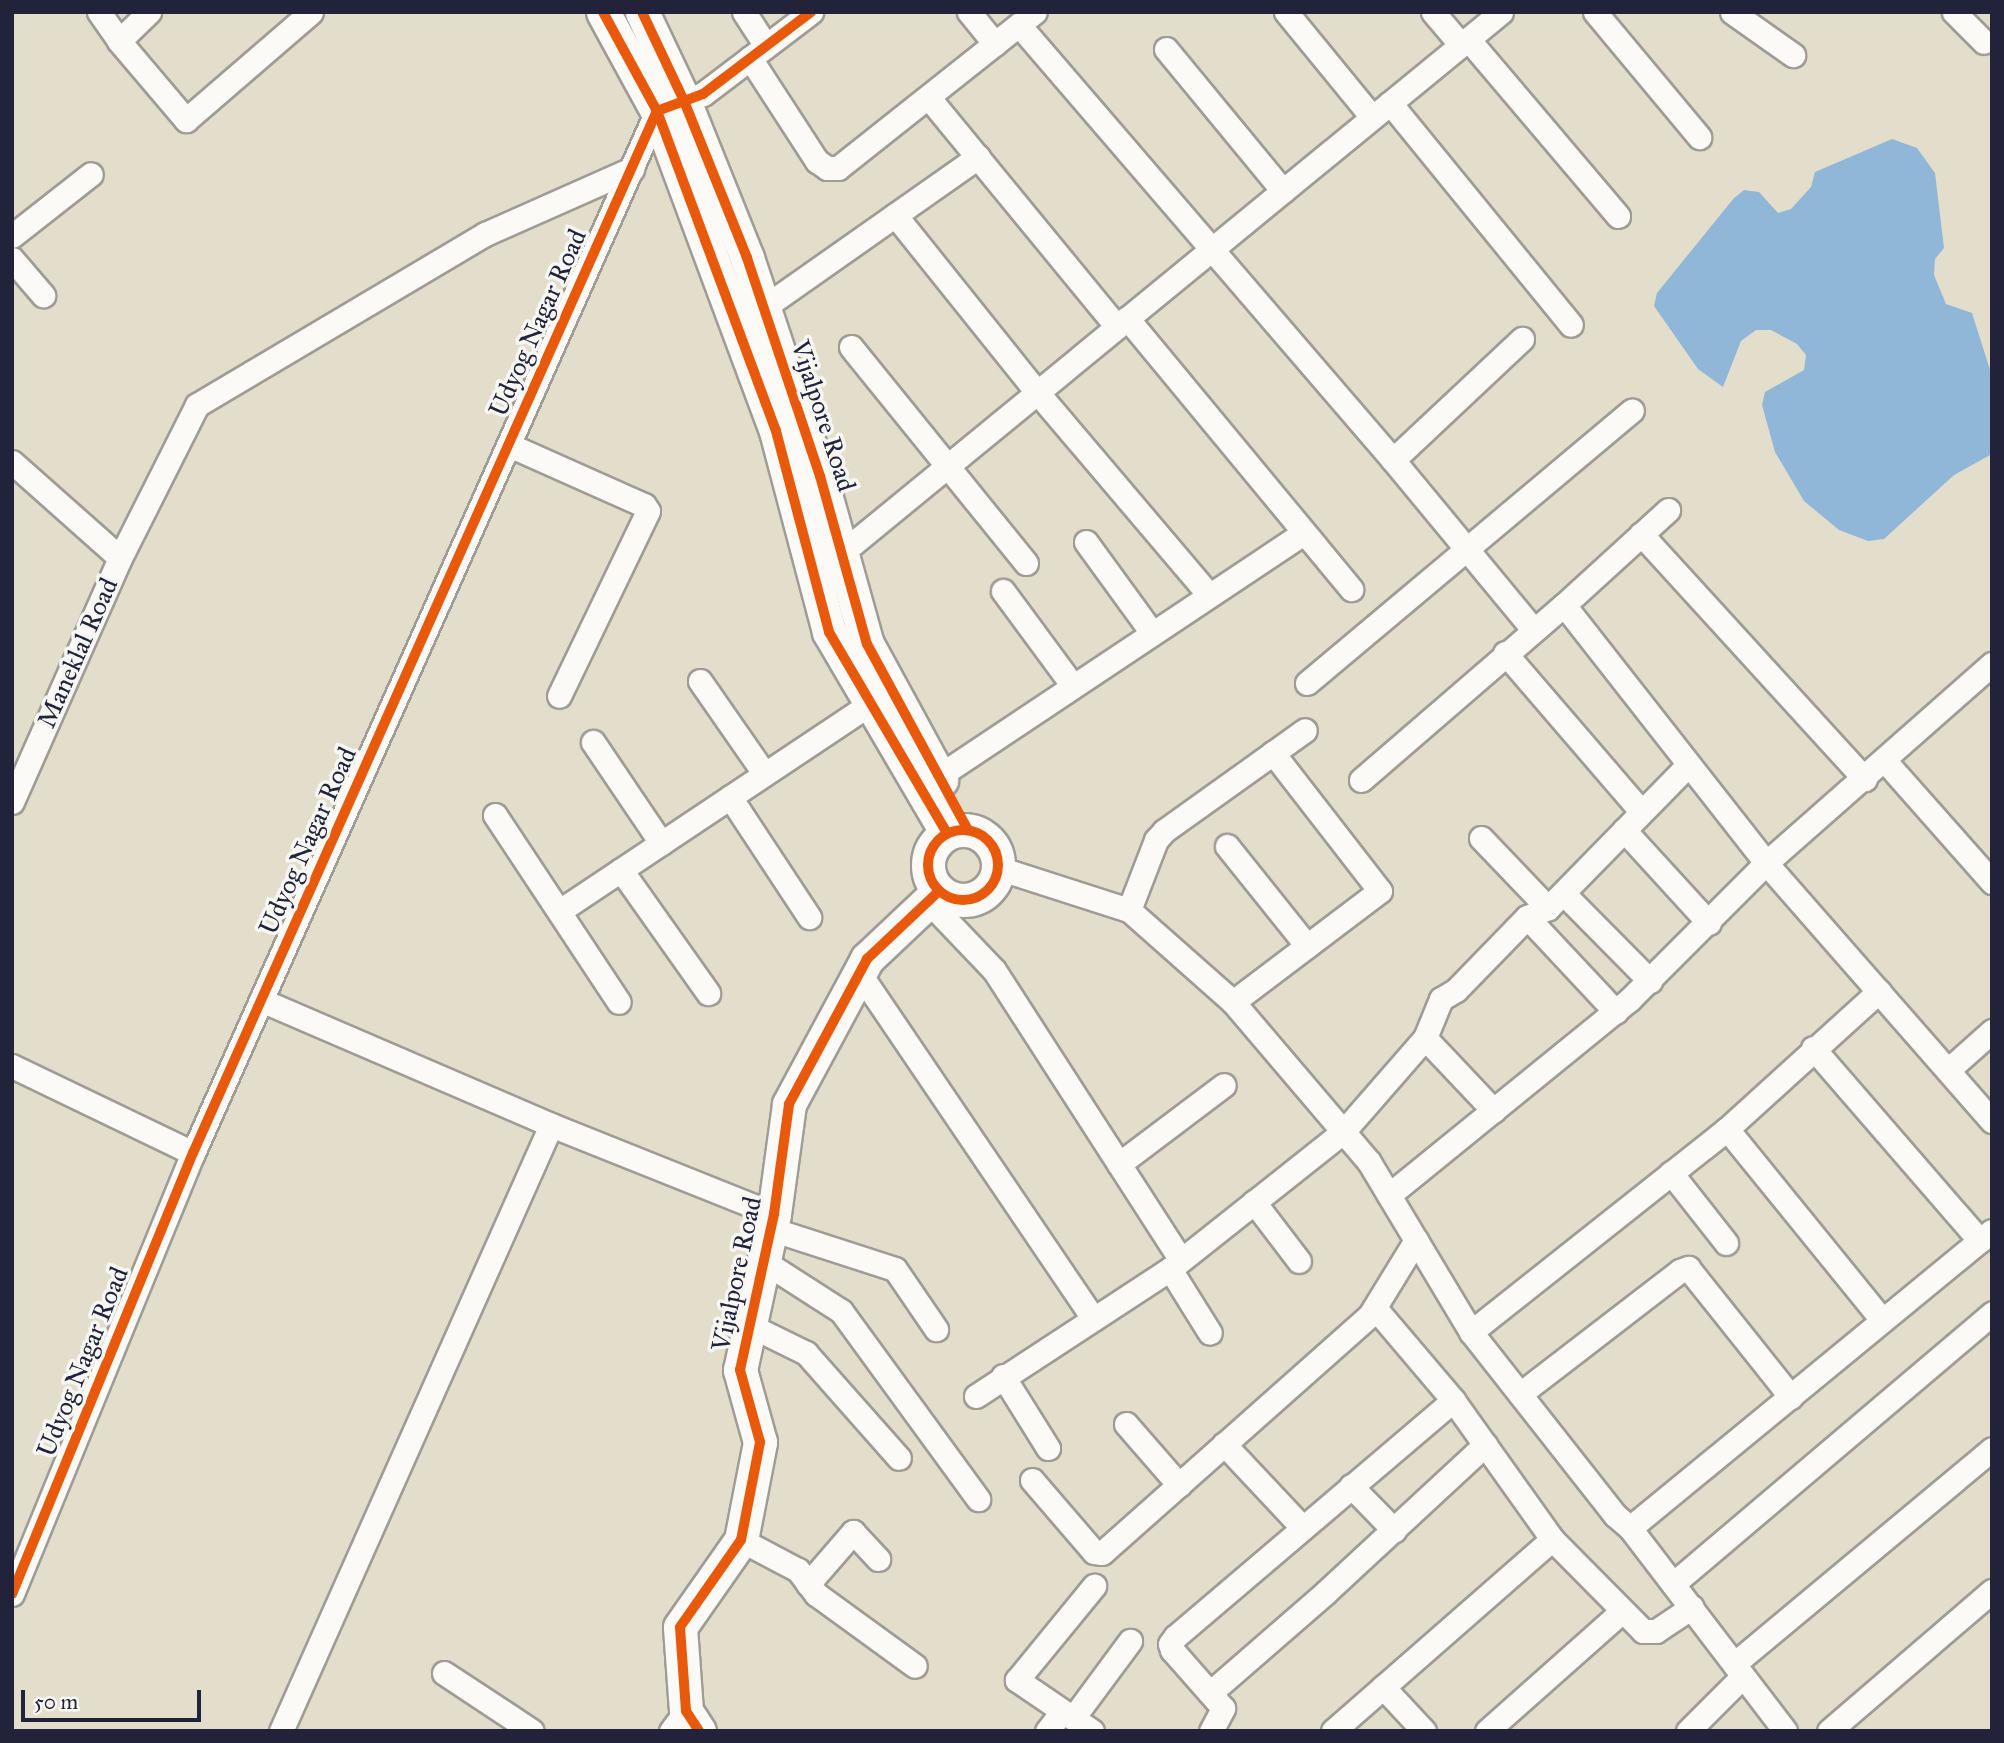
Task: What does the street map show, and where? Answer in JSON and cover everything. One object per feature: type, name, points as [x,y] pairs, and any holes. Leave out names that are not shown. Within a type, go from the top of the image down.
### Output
[{"type":"main road","name":"Vijalpore Road","points":[[603,12],[671,106],[763,308],[820,477],[867,644],[939,776],[958,831]]},
{"type":"main road","name":"Vijalpore Road","points":[[642,12],[776,430],[829,632],[871,703],[958,831],[987,839],[997,858],[998,868]]},
{"type":"main road","points":[[958,831],[931,849],[928,872],[934,896],[959,900],[980,895],[995,879],[998,868]]},
{"type":"main road","name":"Vijalpore Road","points":[[685,1724],[680,1627],[741,1540],[760,1443],[741,1384],[740,1370],[772,1222],[789,1104],[867,960],[934,896]]},
{"type":"street","points":[[99,12],[119,41],[186,120],[311,12]]},
{"type":"street","points":[[119,41],[149,12]]},
{"type":"street","points":[[744,12],[758,52],[817,161],[827,168],[838,168],[1027,19],[1212,249],[1393,460],[1533,629]]},
{"type":"street","points":[[671,106],[702,94],[811,12]]},
{"type":"street","points":[[969,12],[995,44]]},
{"type":"street","points":[[1286,12],[1381,110],[1572,325]]},
{"type":"street","points":[[1433,12],[1464,42],[1618,216]]},
{"type":"street","points":[[814,575],[1501,12]]},
{"type":"street","points":[[1595,12],[1699,138]]},
{"type":"street","points":[[1732,12],[1793,55]]},
{"type":"street","points":[[1954,12],[1984,42]]},
{"type":"street","points":[[1166,49],[1283,191]]},
{"type":"street","points":[[929,97],[1351,589]]},
{"type":"street","name":"Udyog Nagar Road","points":[[12,1594],[193,1153],[632,169],[671,106]]},
{"type":"street","points":[[763,308],[978,157]]},
{"type":"street","points":[[120,558],[197,405],[485,234],[632,169]]},
{"type":"street","points":[[12,236],[91,174]]},
{"type":"street","points":[[895,215],[1037,392],[1209,595]]},
{"type":"street","points":[[12,259],[43,295]]},
{"type":"street","points":[[1393,460],[1522,339]]},
{"type":"street","points":[[852,347],[1026,564]]},
{"type":"street","points":[[1307,683],[1632,410]]},
{"type":"street","points":[[509,445],[644,505],[648,511],[559,696]]},
{"type":"street","name":"Maneklal Road","points":[[12,462],[120,558],[12,802]]},
{"type":"street","points":[[1361,780],[1505,653],[1564,605],[1668,510]]},
{"type":"street","points":[[939,776],[1304,533]]},
{"type":"street","points":[[1641,534],[1865,779]]},
{"type":"street","points":[[1086,542],[1152,633]]},
{"type":"street","points":[[1003,591],[1073,686]]},
{"type":"street","points":[[1564,605],[1687,766],[1766,863],[1992,1121]]},
{"type":"street","points":[[1505,653],[1642,811]]},
{"type":"street","points":[[1389,1195],[1616,1012],[1709,923],[1766,863],[1865,779],[1992,664]]},
{"type":"street","points":[[699,681],[764,773]]},
{"type":"street","points":[[561,910],[871,703]]},
{"type":"street","points":[[1129,910],[1156,840],[1306,730]]},
{"type":"street","points":[[593,742],[661,843]]},
{"type":"street","points":[[1233,1002],[1380,891],[1273,753]]},
{"type":"street","points":[[1885,761],[1992,882]]},
{"type":"street","points":[[976,1396],[1176,1264],[1343,1132],[1424,1038],[1441,999],[1456,990],[1546,906],[1687,766]]},
{"type":"street","points":[[730,797],[809,917]]},
{"type":"street","points":[[495,815],[561,910],[619,1002]]},
{"type":"street","points":[[1623,830],[1709,923]]},
{"type":"street","points":[[1481,838],[1546,906],[1616,1012]]},
{"type":"street","points":[[1227,846],[1307,946]]},
{"type":"street","points":[[998,868],[1129,910],[1233,1002],[1370,1162],[1471,1332],[1615,1516],[1630,1528],[1785,1731]]},
{"type":"street","points":[[621,870],[708,993]]},
{"type":"street","points":[[934,896],[994,970],[1119,1164],[1176,1264],[1210,1333]]},
{"type":"street","points":[[1546,906],[1650,981]]},
{"type":"street","points":[[860,974],[1093,1318]]},
{"type":"street","points":[[1471,1332],[1727,1129],[1813,1048],[1879,991]]},
{"type":"street","points":[[261,1000],[772,1222],[895,1269],[936,1329]]},
{"type":"street","points":[[1948,1070],[1992,1031]]},
{"type":"street","points":[[1424,1038],[1494,1111]]},
{"type":"street","points":[[1630,1528],[1986,1236],[1813,1048]]},
{"type":"street","points":[[12,1066],[193,1153]]},
{"type":"street","points":[[1119,1164],[1224,1085]]},
{"type":"street","points":[[281,1731],[551,1125]]},
{"type":"street","points":[[1727,1129],[1882,1320]]},
{"type":"street","points":[[1671,1173],[1726,1243]]},
{"type":"street","points":[[1254,1202],[1299,1261]]},
{"type":"street","points":[[1032,1480],[1098,1555],[1376,1308],[1416,1240]]},
{"type":"street","points":[[763,1261],[841,1311],[978,1499]]},
{"type":"street","points":[[1520,1394],[1680,1271],[1688,1268],[1791,1396]]},
{"type":"street","points":[[1376,1308],[1453,1400],[1552,1539],[1622,1611],[1649,1634],[1692,1608]]},
{"type":"street","points":[[1674,1584],[1992,1313]]},
{"type":"street","points":[[749,1325],[806,1353],[899,1458]]},
{"type":"street","points":[[1003,1376],[1048,1448]]},
{"type":"street","points":[[1211,1731],[1223,1708],[1170,1644],[1453,1400]]},
{"type":"street","points":[[1126,1424],[1179,1485]]},
{"type":"street","points":[[1224,1444],[1303,1528]]},
{"type":"street","points":[[1210,1693],[1394,1531],[1485,1445]]},
{"type":"street","points":[[1688,1731],[1738,1670],[1992,1449]]},
{"type":"street","points":[[1351,1486],[1394,1531]]},
{"type":"street","points":[[808,1584],[853,1532],[878,1559]]},
{"type":"street","points":[[1333,1731],[1552,1539]]},
{"type":"street","points":[[741,1540],[798,1570],[816,1594],[915,1666]]},
{"type":"street","points":[[1075,1720],[1017,1680],[1094,1587]]},
{"type":"street","points":[[1829,1731],[1992,1591]]},
{"type":"street","points":[[1487,1731],[1622,1611]]},
{"type":"street","points":[[1047,1731],[1075,1720],[1130,1641]]},
{"type":"street","points":[[444,1673],[532,1731]]},
{"type":"street","points":[[1383,1687],[1424,1731]]},
{"type":"water","points":[[1892,139],[1917,148],[1935,173],[1944,248],[1935,259],[1934,275],[1946,304],[1972,313],[1992,376],[1992,454],[1954,475],[1884,539],[1868,541],[1839,530],[1804,501],[1775,452],[1762,405],[1765,392],[1804,370],[1806,355],[1797,344],[1771,330],[1756,330],[1741,341],[1723,387],[1698,369],[1654,306],[1657,293],[1734,198],[1744,190],[1759,192],[1778,213],[1791,209],[1811,187],[1815,172]]},
{"type":"cycle path","points":[[603,12],[657,111],[776,431],[829,632],[947,833]]},
{"type":"cycle path","points":[[642,12],[684,101],[747,258],[820,476],[867,644],[968,830]]},
{"type":"cycle path","points":[[12,1594],[193,1153],[657,111],[703,94],[811,12]]},
{"type":"cycle path","points":[[963,830],[988,840],[998,865],[988,890],[963,900],[938,890],[928,865],[938,840],[963,830]]},
{"type":"cycle path","points":[[699,1731],[686,1711],[680,1627],[741,1540],[760,1442],[740,1370],[774,1214],[789,1104],[867,959],[939,891]]}]
